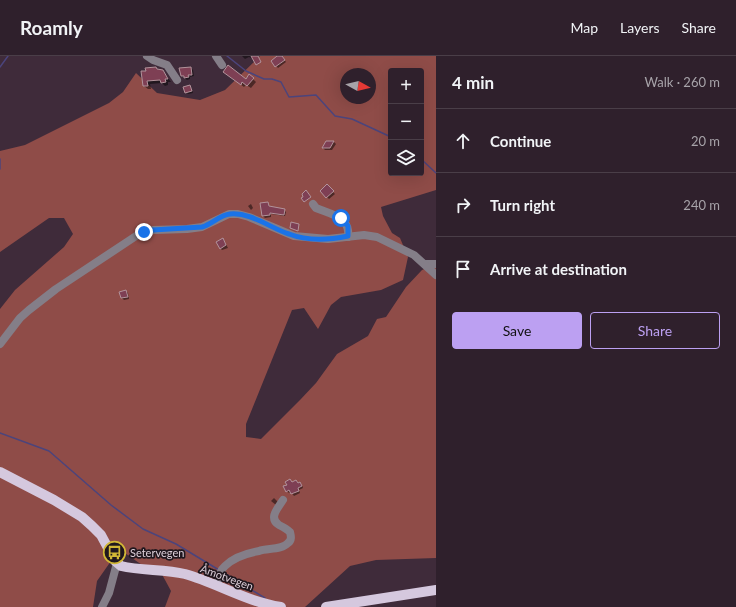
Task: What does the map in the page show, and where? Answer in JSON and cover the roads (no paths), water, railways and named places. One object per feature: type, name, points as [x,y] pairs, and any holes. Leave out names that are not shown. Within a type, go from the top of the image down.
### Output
[{"type":"main road","points":[[0,472],[74,511],[101,535],[117,563]]},
{"type":"main road","name":"Åmotvegen","points":[[117,563],[125,566],[178,573],[265,604],[280,607]]},
{"type":"main road","points":[[326,607],[367,604],[436,590]]},
{"type":"street","points":[[147,56],[167,65],[177,80]]},
{"type":"street","points":[[216,56],[222,65]]},
{"type":"street","points":[[313,204],[316,208],[341,218],[348,228],[348,236]]},
{"type":"street","points":[[0,344],[20,318],[56,289],[132,238],[144,232],[153,230],[202,227],[224,216],[232,214],[249,217],[294,236],[328,239],[364,235],[377,237],[414,255],[436,275]]},
{"type":"street","points":[[425,264],[436,264]]},
{"type":"street","points":[[217,586],[222,570],[229,562],[258,550],[280,547],[290,542],[290,532],[275,522],[274,518],[283,500]]},
{"type":"street","points":[[102,607],[109,593],[117,563]]},
{"type":"waterway","points":[[0,67],[8,56]]},
{"type":"waterway","points":[[227,56],[246,71],[264,79],[272,79],[281,82],[289,97],[316,95],[335,116],[352,119],[388,136]]},
{"type":"waterway","points":[[0,159],[0,169]]},
{"type":"waterway","points":[[424,162],[436,173]]},
{"type":"waterway","points":[[0,433],[49,451],[111,505],[143,529],[176,544],[219,570]]},
{"type":"waterway","points":[[224,573],[265,598]]},
{"type":"place","name":"Setervegen","points":[[115,552]]}]
